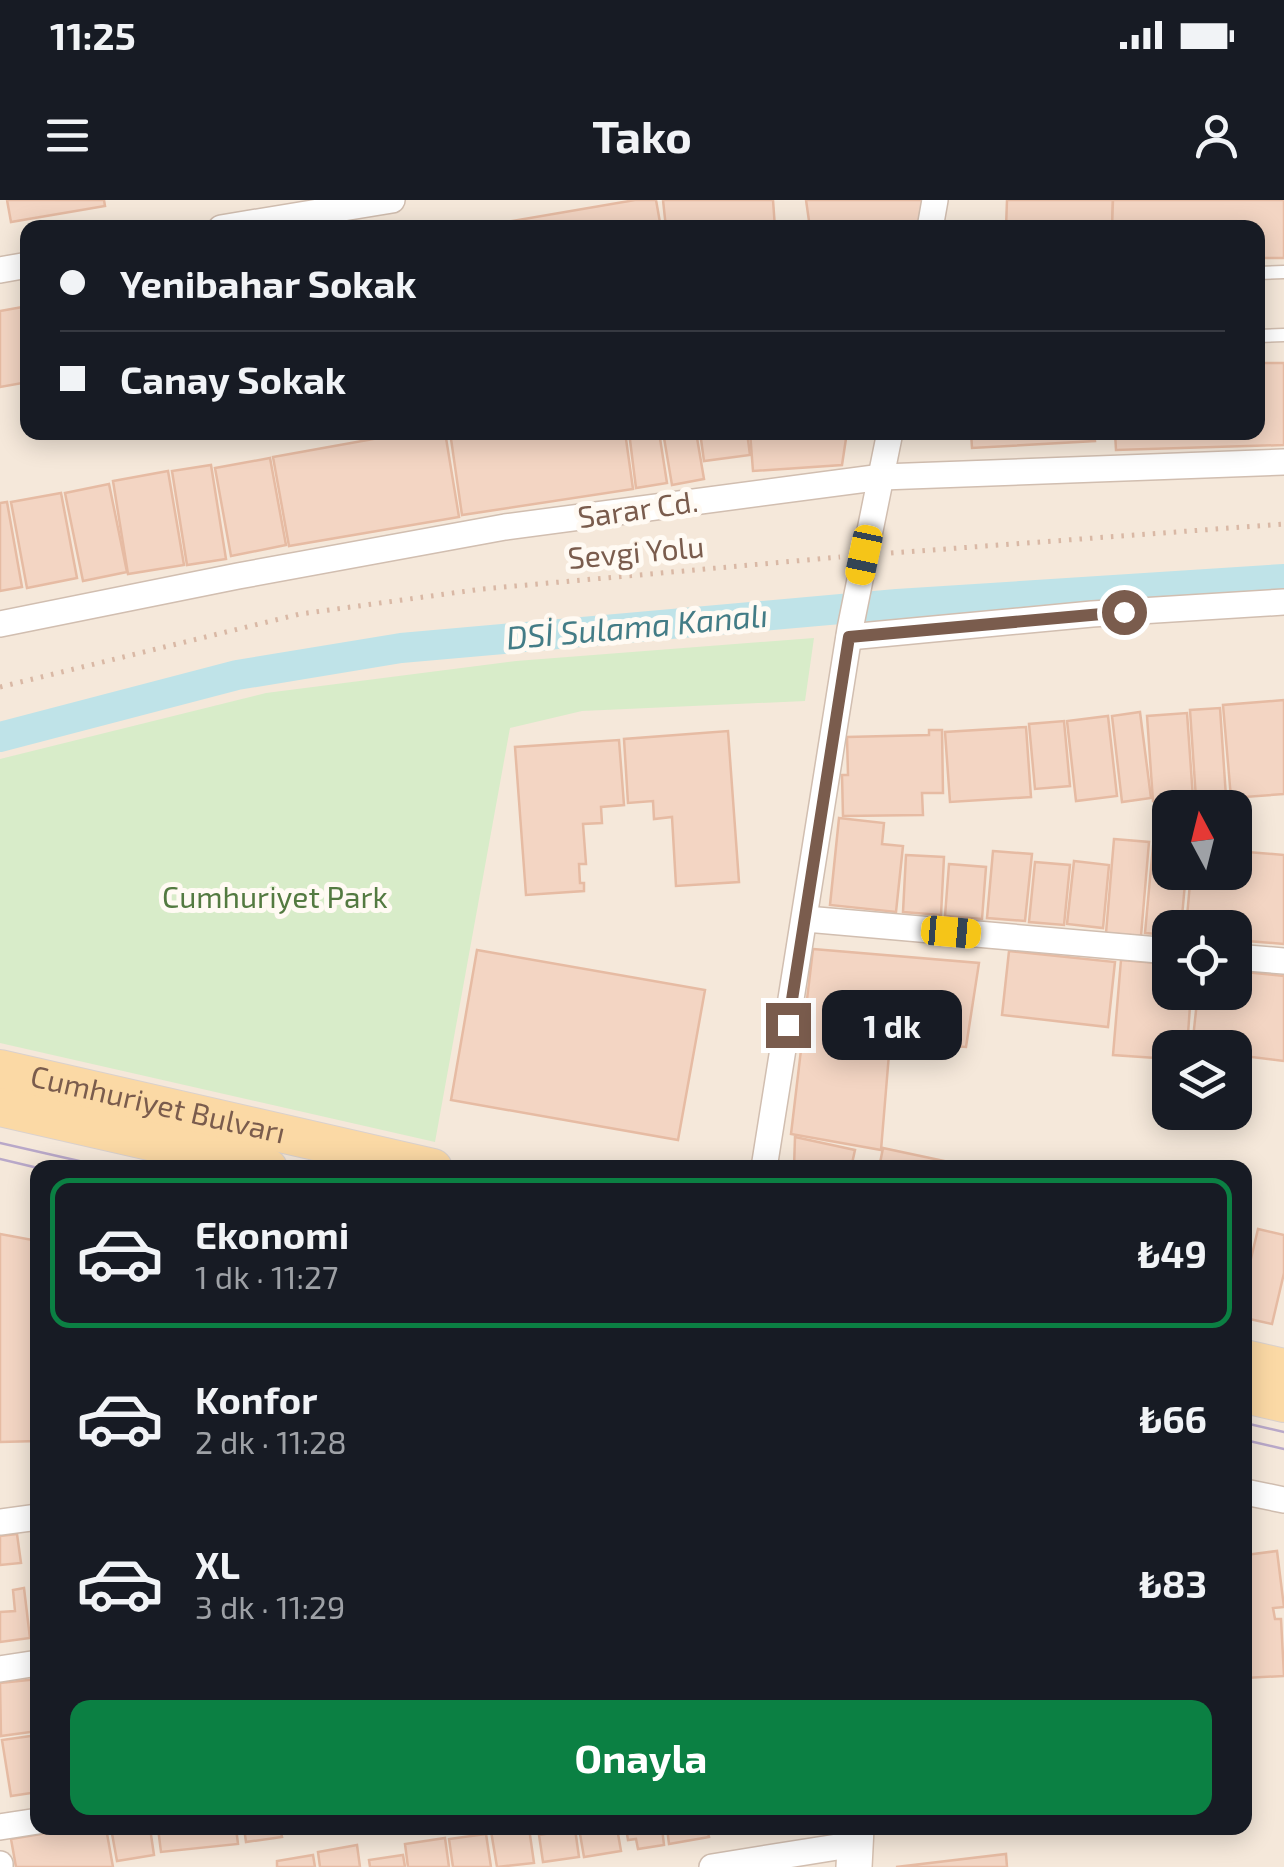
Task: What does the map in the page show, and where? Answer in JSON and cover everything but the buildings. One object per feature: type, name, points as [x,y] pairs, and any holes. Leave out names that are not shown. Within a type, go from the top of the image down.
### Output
[{"type":"main road","name":"Cumhuriyet Bulvarı","points":[[0,1069],[398,1160]]},
{"type":"main road","name":"Cumhuriyet Bulvarı","points":[[0,1107],[233,1160]]},
{"type":"main road","points":[[1252,1361],[1284,1368]]},
{"type":"main road","points":[[1252,1395],[1284,1402]]},
{"type":"street","points":[[241,220],[268,209],[392,200]]},
{"type":"street","points":[[765,1160],[849,633],[889,440]]},
{"type":"street","name":"Sarar Cd.","points":[[0,624],[504,528],[882,477],[1284,462]]},
{"type":"street","points":[[849,633],[1284,602]]},
{"type":"street","points":[[806,918],[1152,949]]},
{"type":"street","points":[[1252,958],[1284,961]]},
{"type":"street","points":[[1252,1493],[1284,1500]]},
{"type":"street","points":[[0,1522],[30,1518]]},
{"type":"street","points":[[0,1668],[30,1664]]},
{"type":"street","points":[[0,1827],[30,1822]]},
{"type":"street","points":[[712,1867],[855,1846]]},
{"type":"path","name":"Sevgi Yolu","points":[[0,686],[300,614],[482,588],[862,565],[1284,524]]},
{"type":"shaded area","points":[[0,200],[1284,200],[1284,1867],[0,1867]]},
{"type":"green space","name":"Cumhuriyet Park","points":[[814,638],[805,701],[582,711],[510,728],[435,1142],[0,1043],[0,759],[266,693],[516,661]]},
{"type":"waterway","name":"DSİ Sulama Kanalı","points":[[0,737],[237,675],[401,648],[897,604],[1284,579]]},
{"type":"tram line","points":[[0,1143],[75,1160]]},
{"type":"tram line","points":[[0,1159],[30,1166]]},
{"type":"tram line","points":[[1252,1425],[1284,1432]]},
{"type":"tram line","points":[[1252,1442],[1284,1449]]},
{"type":"route","points":[[788,1025],[849,637],[1124,612]]}]
